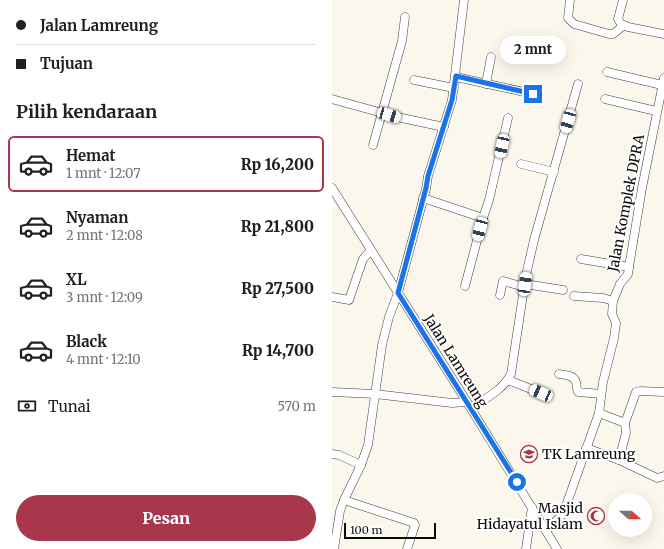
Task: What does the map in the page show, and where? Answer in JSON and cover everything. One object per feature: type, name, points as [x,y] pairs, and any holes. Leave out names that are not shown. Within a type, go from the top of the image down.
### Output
[{"type":"street","points":[[334,549],[340,511],[361,465],[368,445],[385,334],[398,293],[431,165],[452,100],[464,0]]},
{"type":"street","points":[[570,0],[568,18],[574,24],[609,34],[612,34],[623,26]]},
{"type":"street","points":[[623,0],[618,20],[623,26],[664,34]]},
{"type":"street","points":[[373,145],[402,41],[406,17]]},
{"type":"street","points":[[486,84],[491,57]]},
{"type":"street","points":[[607,72],[663,81]]},
{"type":"street","points":[[456,76],[533,94]]},
{"type":"street","points":[[414,80],[454,88]]},
{"type":"street","name":"Jalan Komplek DPRA","points":[[546,531],[563,514],[599,413],[601,394],[616,323],[612,314],[613,301],[620,284],[628,274],[656,111],[663,81]]},
{"type":"street","points":[[332,392],[375,394],[469,405],[500,389],[508,380],[511,374],[534,240],[578,84]]},
{"type":"street","points":[[605,99],[656,111]]},
{"type":"street","points":[[332,100],[444,127]]},
{"type":"street","points":[[465,286],[489,200],[508,118]]},
{"type":"street","points":[[521,164],[554,172]]},
{"type":"street","name":"Jalan Lamreung","points":[[332,188],[469,405],[557,549]]},
{"type":"street","points":[[423,198],[483,218]]},
{"type":"street","points":[[332,297],[349,300],[363,259],[371,250]]},
{"type":"street","points":[[581,259],[629,267]]},
{"type":"street","points":[[500,295],[503,281],[525,286],[563,290]]},
{"type":"street","points":[[574,296],[603,298],[613,301]]},
{"type":"street","points":[[559,374],[574,379],[576,382],[576,390],[578,392],[601,394]]},
{"type":"street","points":[[508,380],[541,393]]},
{"type":"street","points":[[619,460],[626,433],[625,423],[636,392],[640,390],[664,392]]},
{"type":"street","points":[[599,413],[625,423]]},
{"type":"street","points":[[586,448],[619,460],[657,478],[664,476]]},
{"type":"street","points":[[332,454],[339,455],[361,465]]},
{"type":"street","points":[[344,500],[414,523],[415,525],[408,549]]},
{"type":"street","points":[[526,549],[532,507]]},
{"type":"place","name":"TK Lamreung","points":[[529,454]]},
{"type":"place","name":"Masjid Hidayatul Islam","points":[[596,516]]},
{"type":"route","points":[[517,482],[398,293],[428,176],[452,100],[456,76],[533,94]]}]
